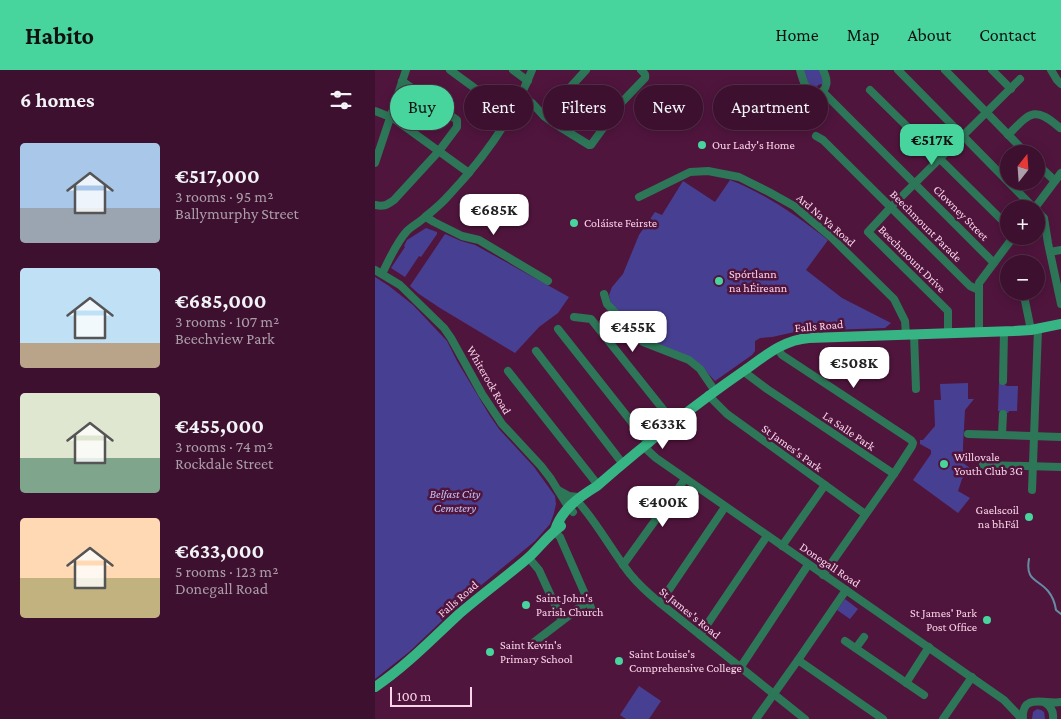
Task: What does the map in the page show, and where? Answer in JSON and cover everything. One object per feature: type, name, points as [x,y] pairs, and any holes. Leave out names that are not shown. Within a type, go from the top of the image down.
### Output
[{"type":"main road","name":"Falls Road","points":[[375,687],[404,665],[466,608],[528,557],[554,530],[563,524],[575,505],[597,485],[712,393],[786,343],[800,339],[1004,332],[1061,324]]},
{"type":"street","points":[[401,85],[406,70]]},
{"type":"street","points":[[450,70],[470,85]]},
{"type":"street","points":[[513,70],[528,81]]},
{"type":"street","points":[[526,85],[532,70]]},
{"type":"street","points":[[572,85],[586,70]]},
{"type":"street","points":[[624,100],[645,78],[646,76],[641,70]]},
{"type":"street","name":"Clowney Street","points":[[799,70],[805,85]]},
{"type":"street","points":[[823,70],[827,78],[825,85]]},
{"type":"street","points":[[898,70],[1026,200]]},
{"type":"street","points":[[945,70],[1018,145]]},
{"type":"street","points":[[992,70],[1011,89]]},
{"type":"street","points":[[1051,70],[1061,84]]},
{"type":"street","points":[[891,207],[1020,79]]},
{"type":"street","points":[[375,205],[387,206],[439,151],[457,127],[457,120],[402,81]]},
{"type":"street","points":[[870,90],[1000,218]]},
{"type":"street","name":"Clowney Street","points":[[828,97],[994,263]]},
{"type":"street","points":[[533,104],[543,115]]},
{"type":"street","points":[[375,112],[390,117]]},
{"type":"street","points":[[1008,134],[1032,114],[1042,115],[1050,119],[1059,129]]},
{"type":"street","points":[[375,163],[390,120]]},
{"type":"street","points":[[409,130],[469,173]]},
{"type":"street","points":[[378,272],[407,231],[426,217],[449,195],[469,173],[501,130]]},
{"type":"street","points":[[565,130],[587,145],[591,145],[602,130]]},
{"type":"street","name":"Beechmount Parade","points":[[816,136],[823,140],[970,286],[979,290]]},
{"type":"street","name":"Ard Na Va Road","points":[[639,197],[690,172],[708,171],[739,177],[795,206],[831,237],[894,299],[910,335],[911,365],[916,389]]},
{"type":"street","points":[[1045,171],[1055,181]]},
{"type":"street","points":[[1041,200],[1061,173]]},
{"type":"street","name":"Beechmount Drive","points":[[891,207],[868,232],[948,311],[948,334]]},
{"type":"street","points":[[426,217],[462,236],[479,240],[548,281]]},
{"type":"street","points":[[1045,224],[1061,304]]},
{"type":"street","points":[[979,333],[979,283],[1007,245]]},
{"type":"street","points":[[1050,252],[1061,250]]},
{"type":"street","name":"Whiterock Road","points":[[378,272],[400,285],[444,328],[482,394],[502,424],[541,466],[558,490],[575,505]]},
{"type":"street","name":"St James's Park","points":[[604,294],[607,304],[643,342],[689,360],[700,369],[712,393],[727,414],[865,514]]},
{"type":"street","points":[[1026,300],[1034,329],[1032,490]]},
{"type":"street","points":[[574,317],[591,319],[674,423]]},
{"type":"street","name":"Donegall Road","points":[[558,329],[646,445],[649,453],[1004,700],[1022,719]]},
{"type":"street","points":[[1003,381],[1004,332]]},
{"type":"street","points":[[777,348],[783,355],[913,443],[894,474],[823,575]]},
{"type":"street","points":[[536,351],[623,464]]},
{"type":"street","points":[[508,371],[597,485]]},
{"type":"street","name":"La Salle Park","points":[[743,371],[894,474]]},
{"type":"street","points":[[1002,435],[1003,414]]},
{"type":"street","points":[[968,434],[1061,437]]},
{"type":"street","points":[[983,465],[1061,467]]},
{"type":"street","points":[[623,565],[685,479]]},
{"type":"street","points":[[782,546],[825,486]]},
{"type":"street","points":[[558,490],[569,496],[575,505]]},
{"type":"street","name":"St James's Road","points":[[575,505],[593,521],[640,586],[805,719]]},
{"type":"street","points":[[660,604],[725,507]]},
{"type":"street","points":[[554,530],[560,537],[592,610]]},
{"type":"street","points":[[700,635],[767,536]]},
{"type":"street","points":[[528,557],[539,570],[561,620]]},
{"type":"street","points":[[740,668],[808,565]]},
{"type":"street","points":[[756,719],[846,590]]},
{"type":"street","points":[[533,643],[588,600]]},
{"type":"street","points":[[857,648],[864,637]]},
{"type":"street","points":[[845,641],[924,695]]},
{"type":"street","points":[[906,683],[929,648]]},
{"type":"street","points":[[798,660],[883,719]]},
{"type":"street","points":[[943,719],[972,678]]},
{"type":"street","name":"Donegall Road","points":[[1004,700],[1026,705]]},
{"type":"street","points":[[1022,719],[1026,705],[1035,700],[1052,703],[1061,702]]},
{"type":"street","points":[[1044,702],[1052,708],[1055,719],[1061,715]]},
{"type":"green space","points":[[802,70],[820,70],[825,80],[824,85],[810,85]]},
{"type":"green space","name":"Spórtlann na hÉireann","points":[[730,180],[781,206],[828,240],[806,270],[842,298],[891,323],[885,328],[799,331],[760,338],[755,341],[755,351],[752,355],[715,381],[702,367],[641,337],[611,305],[609,295],[612,287],[623,274],[639,235],[655,212],[662,215],[683,181],[715,202]]},
{"type":"green space","points":[[426,228],[437,232],[437,234],[405,277],[391,268],[405,247],[407,240]]},
{"type":"green space","points":[[445,234],[475,245],[569,297],[558,313],[539,327],[515,353],[440,308],[410,286]]},
{"type":"green space","name":"Belfast City Cemetery","points":[[375,277],[413,305],[447,341],[490,416],[499,429],[534,467],[555,496],[556,504],[550,524],[535,541],[468,596],[409,652],[375,679]]},
{"type":"green space","points":[[999,382],[1007,386],[1018,386],[1017,411],[1009,411],[1008,413],[998,411]]},
{"type":"green space","points":[[968,383],[968,399],[974,399],[965,410],[963,463],[970,468],[962,479],[958,491],[970,498],[958,513],[913,480],[931,454],[931,450],[920,444],[920,440],[923,440],[935,426],[934,400],[941,400],[940,384]]},
{"type":"green space","points":[[845,599],[858,609],[850,619],[837,610]]},
{"type":"green space","points":[[639,686],[661,701],[649,719],[626,719],[620,715]]},
{"type":"green space","points":[[1037,709],[1044,712],[1045,719],[1032,719],[1033,712]]},
{"type":"waterway","points":[[1029,559],[1028,566],[1031,576],[1048,591],[1056,610],[1061,614]]},
{"type":"place","name":"Our Lady's Home","points":[[702,145]]},
{"type":"place","name":"Coláiste Feirste","points":[[574,223]]},
{"type":"place","name":"Spórtlann na hÉireann","points":[[719,281]]},
{"type":"place","name":"Willovale Youth Club 3G","points":[[944,464]]},
{"type":"place","name":"Gaelscoil na bhFál","points":[[1029,517]]},
{"type":"place","name":"Saint John's Parish Church","points":[[526,605]]},
{"type":"place","name":"St James' Park Post Office","points":[[987,620]]},
{"type":"place","name":"Saint Kevin's Primary School","points":[[490,652]]},
{"type":"place","name":"Saint Louise's Comprehensive College","points":[[619,661]]}]
